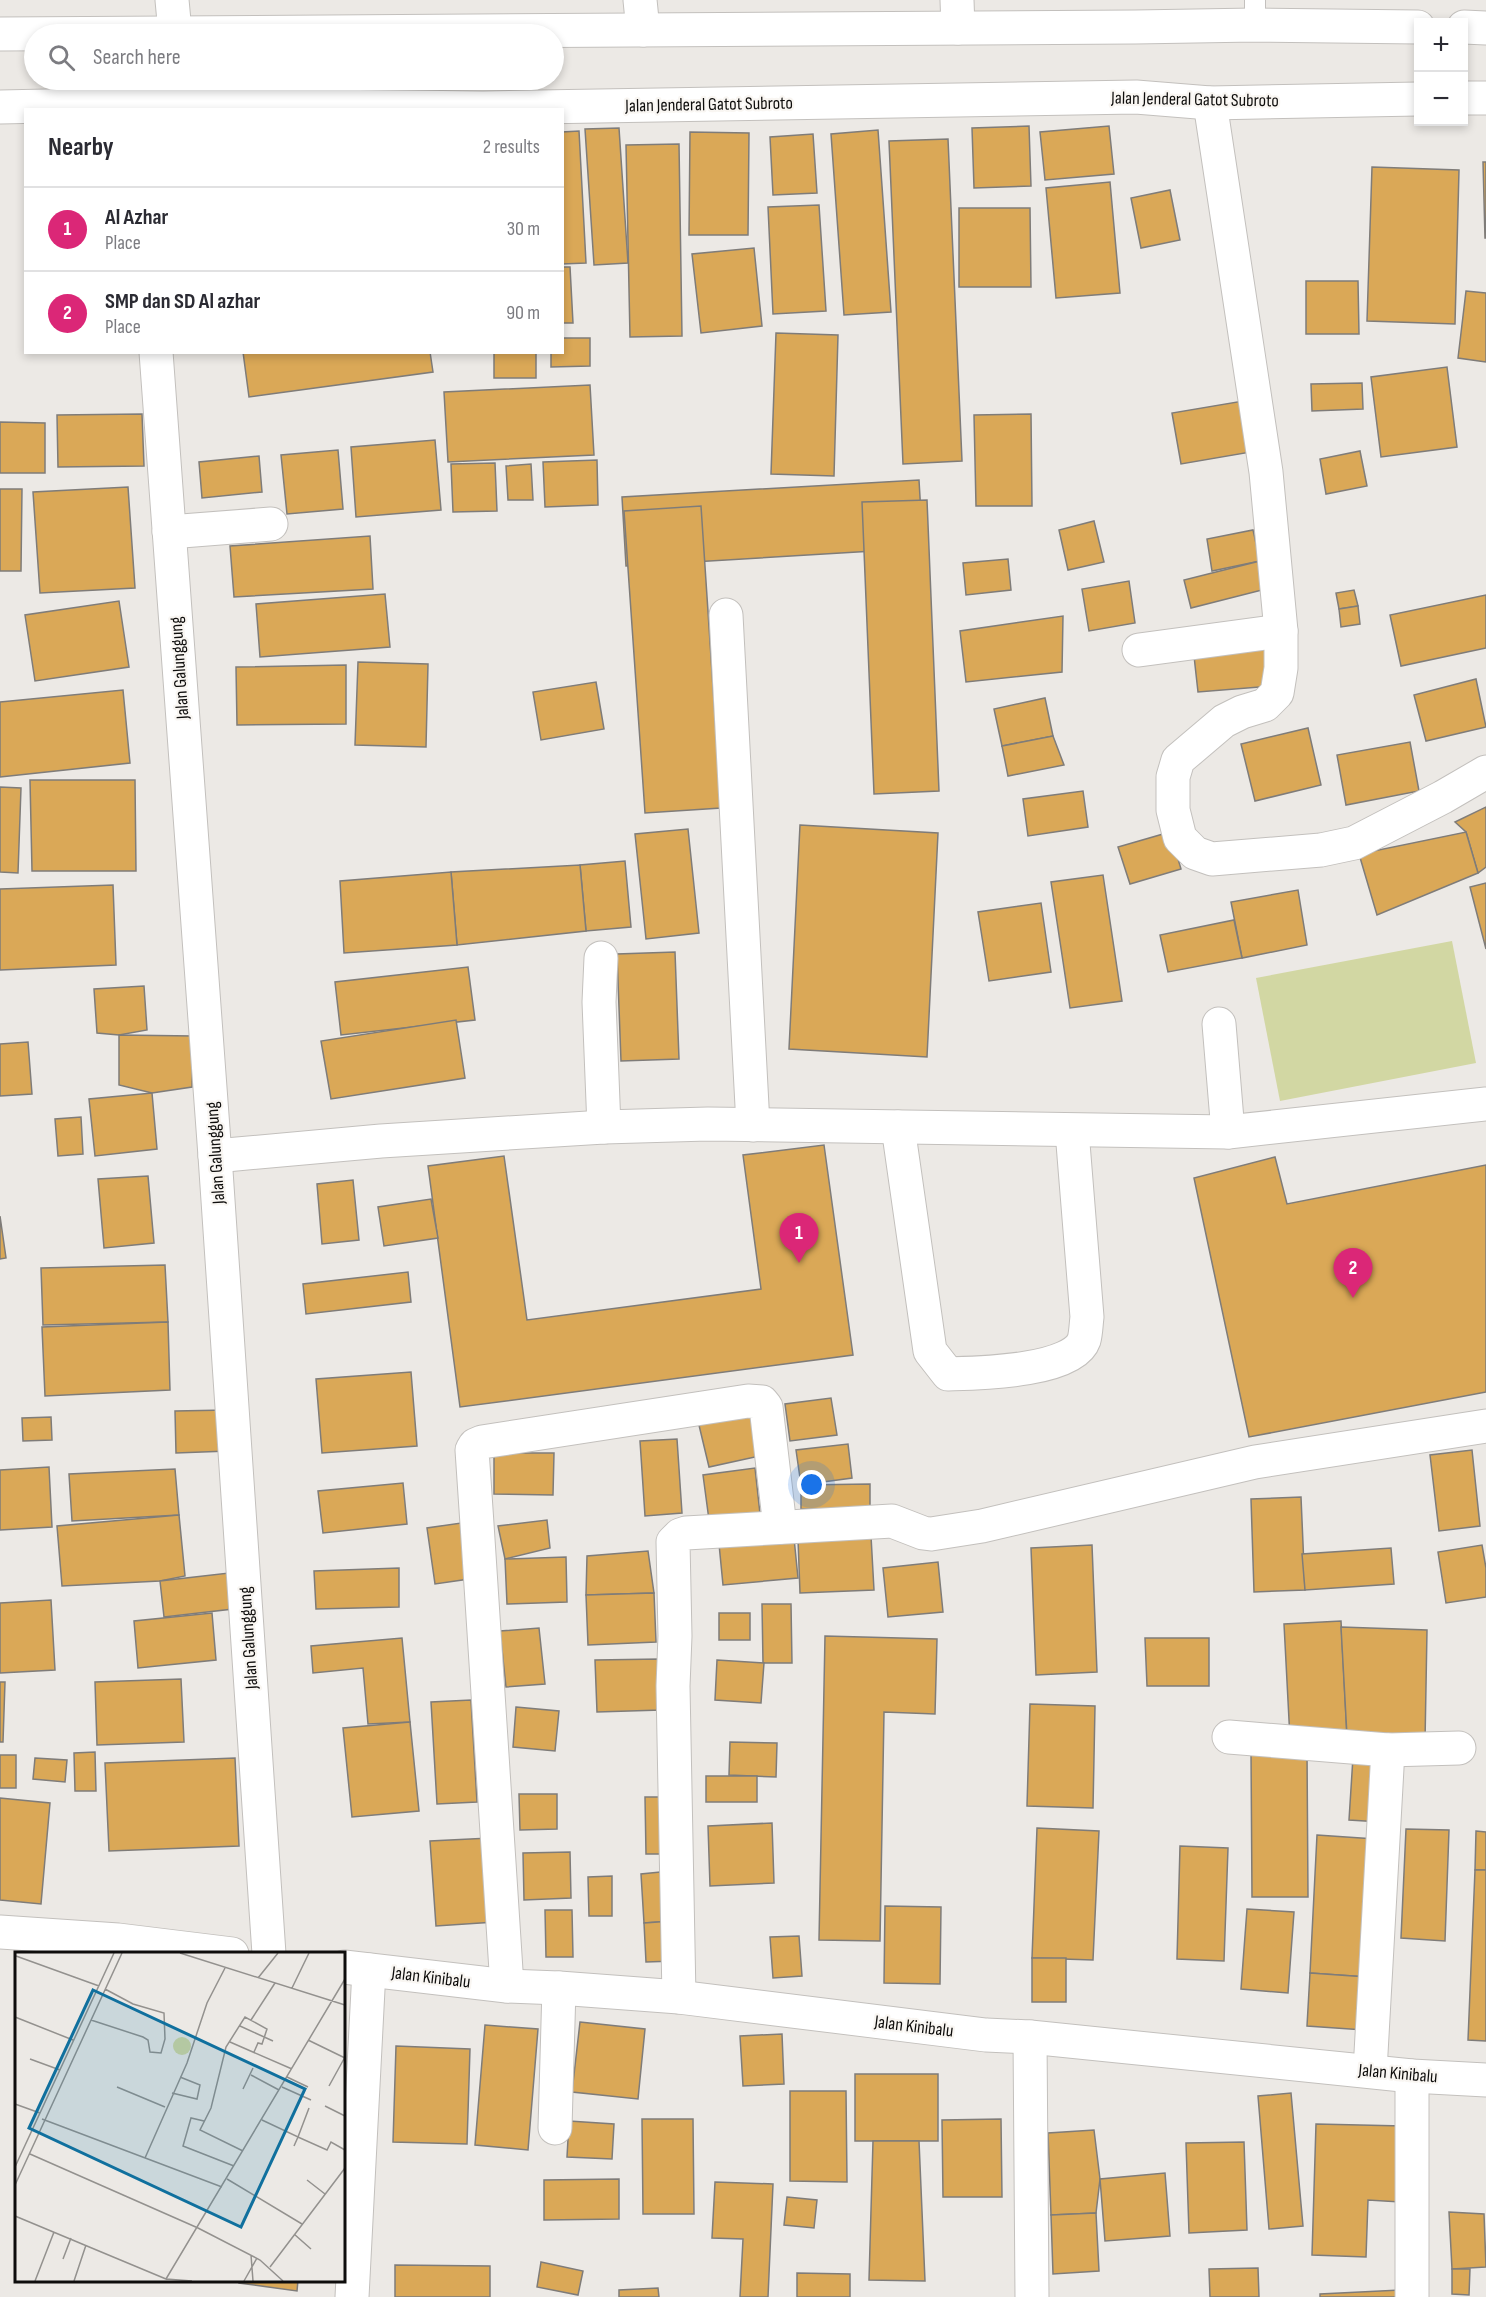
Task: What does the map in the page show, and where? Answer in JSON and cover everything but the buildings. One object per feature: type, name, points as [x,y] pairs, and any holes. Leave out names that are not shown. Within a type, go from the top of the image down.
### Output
[{"type":"street","points":[[154,24],[174,16],[1255,12],[1414,27]]},
{"type":"street","points":[[1468,27],[1486,28]]},
{"type":"street","points":[[0,34],[24,34]]},
{"type":"street","name":"Jalan Jenderal Gatot Subroto","points":[[537,108],[1136,97],[1210,103],[1414,99]]},
{"type":"street","name":"Jalan Jenderal Gatot Subroto","points":[[0,107],[138,98],[452,108]]},
{"type":"street","points":[[1468,98],[1486,98]]},
{"type":"street","points":[[1210,103],[1266,472],[1281,631],[1281,668],[1277,693],[1265,705],[1224,721],[1178,759],[1173,777],[1173,810],[1180,838],[1195,853],[1212,859],[1321,850],[1354,843],[1486,772]]},
{"type":"street","name":"Jalan Galunggung","points":[[156,354],[215,1156],[269,1952]]},
{"type":"street","points":[[169,532],[271,524]]},
{"type":"street","points":[[726,615],[753,1125]]},
{"type":"street","points":[[1139,650],[1281,631]]},
{"type":"street","points":[[601,958],[599,1002],[604,1126]]},
{"type":"street","points":[[1219,1024],[1228,1132]]},
{"type":"street","points":[[215,1156],[381,1141],[604,1126],[753,1125],[1228,1132],[1486,1104]]},
{"type":"street","points":[[898,1127],[930,1351],[948,1374],[1010,1371],[1068,1358],[1084,1342],[1087,1317],[1072,1131]]},
{"type":"street","points":[[507,1986],[472,1450],[475,1445],[482,1442],[748,1401],[762,1402],[766,1407],[780,1527]]},
{"type":"street","points":[[679,1997],[673,1686],[675,1636],[673,1542],[680,1535],[892,1521],[931,1534],[982,1526],[1255,1462],[1486,1426]]},
{"type":"street","points":[[1229,1737],[1388,1750],[1459,1748]]},
{"type":"street","points":[[1370,2071],[1388,1750]]},
{"type":"street","points":[[0,1932],[118,1940],[223,1952]]},
{"type":"street","points":[[352,2297],[356,1969]]},
{"type":"street","name":"Jalan Kinibalu","points":[[356,1969],[507,1986],[679,1997],[986,2035],[1030,2037],[1412,2076],[1486,2080]]},
{"type":"street","points":[[555,2128],[559,1988]]},
{"type":"street","points":[[1030,2037],[1032,2297]]},
{"type":"street","points":[[1412,2076],[1412,2297]]},
{"type":"green space","points":[[1452,941],[1476,1063],[1280,1101],[1256,978]]},
{"type":"place","name":"Al Azhar","points":[[799,1263]]},
{"type":"place","name":"SMP dan SD Al azhar","points":[[1353,1298]]}]
